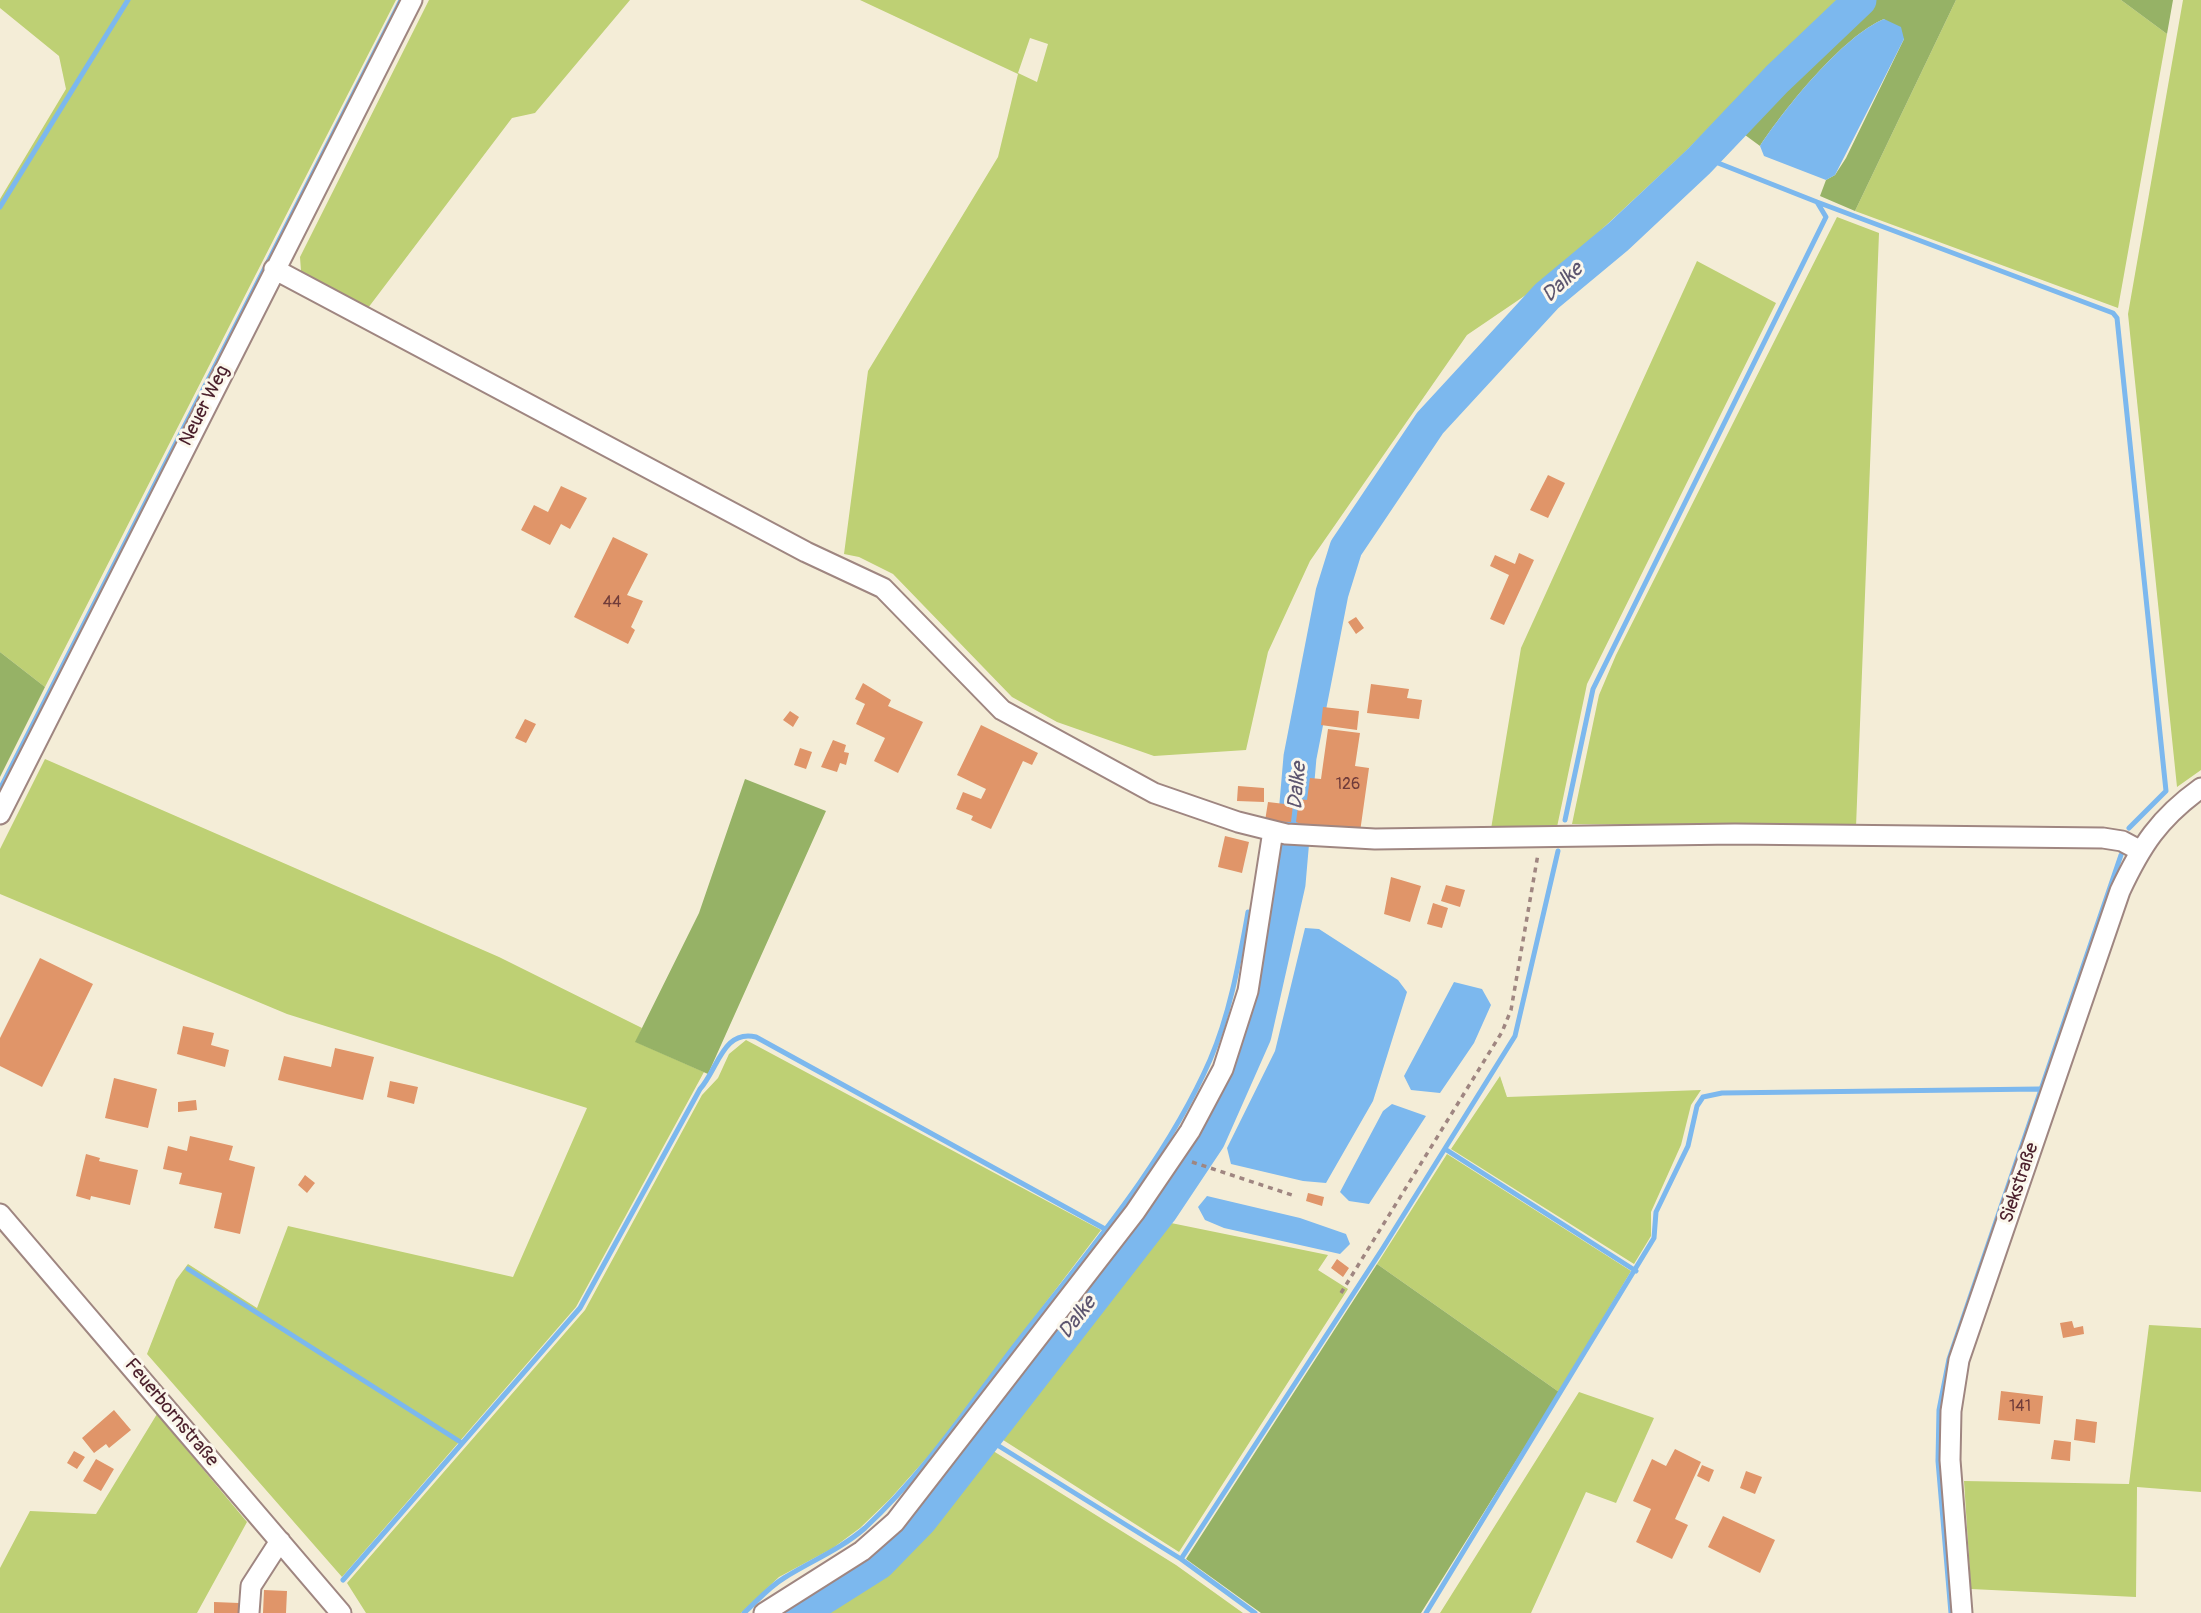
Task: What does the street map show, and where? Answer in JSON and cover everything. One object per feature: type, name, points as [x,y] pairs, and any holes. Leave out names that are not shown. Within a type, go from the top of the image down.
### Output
[{"type":"street","name":"Neuer Weg","points":[[0,814],[412,0]]},
{"type":"street","points":[[274,270],[806,552],[883,588],[1002,710],[1154,793],[1279,832],[1308,837],[1735,834],[2103,838],[2122,841],[2139,850]]},
{"type":"street","name":"Siekstraße","points":[[1962,1613],[1950,1460],[1951,1411],[1959,1360],[2120,891],[2139,850],[2156,826],[2201,788]]},
{"type":"street","points":[[764,1613],[862,1551],[895,1522],[1135,1212],[1190,1130],[1223,1069],[1248,991],[1279,832]]},
{"type":"street","name":"Feuerbornstraße","points":[[0,1214],[341,1613]]},
{"type":"street","points":[[249,1613],[251,1586],[280,1541]]},
{"type":"path","points":[[1341,1293],[1502,1032],[1511,1010],[1541,836]]},
{"type":"path","points":[[1202,1166],[1292,1195]]},
{"type":"green space","points":[[0,0],[396,0],[45,687],[0,652],[0,199],[66,89],[59,56],[0,8]]},
{"type":"green space","points":[[429,0],[630,0],[535,113],[512,118],[368,308],[301,271],[300,257]]},
{"type":"green space","points":[[860,0],[1844,0],[1766,70],[1686,151],[1545,282],[1467,335],[1310,561],[1268,652],[1246,750],[1154,756],[1057,722],[1012,697],[893,574],[859,557],[844,554],[868,371],[998,157],[1018,74]],"holes":[[[1030,38],[1048,44],[1037,82],[1018,73]]]},
{"type":"green space","points":[[1875,0],[1956,0],[1855,211],[1820,196],[1826,180],[1835,175],[1846,158],[1904,39],[1884,19],[1868,28],[1833,57],[1799,94],[1760,146],[1741,132]]},
{"type":"green space","points":[[1956,0],[2121,0],[2167,34],[2118,308],[1855,211]]},
{"type":"green space","points":[[2121,0],[2173,0],[2167,34]]},
{"type":"green space","points":[[2183,0],[2201,0],[2201,770],[2177,787],[2128,314]]},
{"type":"green space","points":[[1837,217],[1879,233],[1856,827],[1572,824],[1599,695],[1616,655]]},
{"type":"green space","points":[[1697,261],[1776,303],[1587,684],[1557,827],[1491,829],[1521,648]]},
{"type":"green space","points":[[0,652],[45,687],[0,777]]},
{"type":"green space","points":[[45,759],[499,957],[642,1028],[636,1042],[704,1072],[576,1307],[342,1577],[147,1354],[176,1280],[188,1264],[257,1308],[288,1226],[513,1277],[587,1108],[287,1014],[0,894],[0,849]]},
{"type":"green space","points":[[745,779],[826,811],[708,1074],[635,1042],[699,913]]},
{"type":"green space","points":[[746,1040],[1101,1230],[932,1452],[890,1499],[860,1528],[833,1548],[779,1577],[741,1613],[366,1613],[347,1583],[585,1310],[702,1095],[718,1078],[729,1054]]},
{"type":"green space","points":[[1500,1076],[1507,1097],[1701,1090],[1691,1105],[1681,1145],[1651,1212],[1651,1236],[1634,1264],[1451,1149]]},
{"type":"green space","points":[[1447,1154],[1631,1271],[1559,1392],[1377,1264]]},
{"type":"green space","points":[[1171,1223],[1328,1255],[1318,1270],[1348,1289],[1179,1552],[1000,1438]]},
{"type":"green space","points":[[1377,1264],[1559,1392],[1421,1613],[1261,1613],[1186,1559]]},
{"type":"green space","points":[[2149,1325],[2201,1328],[2201,1492],[2137,1487],[2136,1597],[1971,1589],[1964,1481],[2129,1484]]},
{"type":"green space","points":[[1579,1392],[1654,1418],[1616,1503],[1586,1492],[1531,1613],[1440,1613]]},
{"type":"green space","points":[[157,1414],[247,1522],[197,1613],[0,1613],[0,1568],[30,1511],[96,1514]]},
{"type":"green space","points":[[990,1449],[1176,1565],[1243,1613],[824,1613],[886,1573],[929,1529]]},
{"type":"water","points":[[1884,19],[1901,27],[1904,39],[1835,175],[1826,180],[1764,156],[1760,146],[1816,75],[1851,41]]},
{"type":"water","points":[[1305,928],[1319,929],[1398,980],[1407,992],[1373,1101],[1326,1183],[1303,1181],[1231,1164],[1227,1148],[1275,1051]]},
{"type":"water","points":[[1454,982],[1482,989],[1491,1005],[1474,1043],[1440,1093],[1411,1090],[1404,1076]]},
{"type":"water","points":[[1392,1104],[1426,1116],[1369,1204],[1349,1201],[1340,1192],[1383,1111]]},
{"type":"water","points":[[1207,1196],[1300,1218],[1346,1234],[1350,1244],[1340,1254],[1224,1228],[1205,1220],[1198,1207]]},
{"type":"building","points":[[1548,475],[1565,483],[1548,518],[1530,510]]},
{"type":"building","points":[[561,486],[587,498],[570,529],[561,524],[550,545],[521,530],[534,505],[548,512]]},
{"type":"building","points":[[613,537],[648,554],[627,595],[643,601],[631,627],[635,630],[628,644],[574,617]]},
{"type":"building","points":[[1519,553],[1534,560],[1504,625],[1490,619],[1509,575],[1490,566],[1495,555],[1515,564]]},
{"type":"building","points":[[1356,617],[1364,628],[1356,634],[1348,622]]},
{"type":"building","points":[[863,683],[891,700],[888,706],[923,722],[898,773],[874,761],[885,738],[856,724],[865,704],[855,699]]},
{"type":"building","points":[[1371,684],[1409,689],[1407,698],[1422,700],[1419,719],[1367,713]]},
{"type":"building","points":[[1323,707],[1359,711],[1357,730],[1321,725]]},
{"type":"building","points":[[790,711],[799,717],[793,727],[783,720]]},
{"type":"building","points":[[525,719],[536,724],[526,743],[515,738]]},
{"type":"building","points":[[981,725],[1038,753],[1032,765],[1023,761],[991,829],[971,820],[973,816],[956,809],[963,792],[981,799],[986,789],[957,775]]},
{"type":"building","points":[[1328,729],[1360,733],[1355,766],[1369,768],[1360,832],[1310,825],[1310,828],[1296,822],[1299,799],[1307,800],[1310,778],[1321,779]]},
{"type":"building","points":[[833,740],[846,745],[844,752],[849,753],[846,765],[840,763],[837,772],[821,767]]},
{"type":"building","points":[[800,748],[812,752],[806,769],[794,765]]},
{"type":"building","points":[[1238,786],[1264,788],[1264,802],[1237,801]]},
{"type":"building","points":[[1268,802],[1293,805],[1291,822],[1265,821]]},
{"type":"building","points":[[1225,836],[1249,842],[1242,873],[1218,867]]},
{"type":"building","points":[[1391,877],[1421,886],[1410,922],[1384,914]]},
{"type":"building","points":[[1446,885],[1465,890],[1460,907],[1441,901]]},
{"type":"building","points":[[1433,903],[1448,908],[1442,928],[1427,924]]},
{"type":"building","points":[[40,958],[93,984],[42,1087],[0,1066],[0,1038]]},
{"type":"building","points":[[183,1026],[214,1033],[211,1045],[229,1050],[225,1067],[177,1054]]},
{"type":"building","points":[[335,1048],[374,1057],[363,1100],[278,1080],[284,1056],[331,1067]]},
{"type":"building","points":[[114,1078],[157,1089],[148,1128],[105,1118]]},
{"type":"building","points":[[390,1081],[418,1087],[414,1104],[387,1097]]},
{"type":"building","points":[[196,1100],[197,1110],[178,1112],[178,1102]]},
{"type":"building","points":[[190,1136],[233,1146],[229,1160],[255,1167],[240,1234],[214,1228],[222,1193],[179,1184],[182,1173],[163,1169],[168,1146],[187,1151]]},
{"type":"building","points":[[86,1154],[100,1158],[99,1161],[138,1170],[130,1205],[91,1196],[90,1200],[76,1196]]},
{"type":"building","points":[[305,1175],[315,1183],[307,1193],[298,1185]]},
{"type":"building","points":[[1308,1193],[1324,1197],[1322,1206],[1306,1201]]},
{"type":"building","points":[[1337,1259],[1349,1268],[1343,1277],[1331,1268]]},
{"type":"building","points":[[2072,1321],[2074,1328],[2083,1326],[2084,1334],[2063,1338],[2060,1323]]},
{"type":"building","points":[[2001,1391],[2043,1396],[2040,1424],[1998,1420]]},
{"type":"building","points":[[114,1410],[131,1430],[109,1448],[106,1444],[94,1453],[82,1438]]},
{"type":"building","points":[[2076,1419],[2097,1422],[2095,1443],[2074,1440]]},
{"type":"building","points":[[2054,1440],[2071,1442],[2070,1461],[2051,1459]]},
{"type":"building","points":[[1675,1449],[1701,1462],[1675,1519],[1688,1525],[1672,1559],[1636,1542],[1651,1509],[1633,1501],[1652,1459],[1666,1466]]},
{"type":"building","points":[[74,1451],[85,1457],[77,1469],[67,1463]]},
{"type":"building","points":[[96,1459],[114,1469],[101,1491],[83,1481]]},
{"type":"building","points":[[1702,1465],[1714,1470],[1709,1482],[1697,1476]]},
{"type":"building","points":[[1746,1471],[1762,1477],[1755,1494],[1740,1488]]},
{"type":"building","points":[[1723,1516],[1775,1540],[1760,1573],[1708,1547]]},
{"type":"building","points":[[264,1590],[287,1591],[286,1613],[263,1613]]},
{"type":"building","points":[[214,1602],[239,1603],[239,1613],[214,1613]]},
{"type":"waterway","points":[[0,207],[128,0]]},
{"type":"waterway","points":[[0,789],[401,0]]},
{"type":"waterway","name":"Dalke","points":[[800,1613],[879,1563],[921,1520],[1161,1211],[1209,1139],[1255,1035],[1289,884],[1300,757],[1332,593],[1346,548],[1430,423],[1547,296],[1618,237],[1699,161],[1777,79],[1860,0]]},
{"type":"waterway","points":[[1565,820],[1593,689],[1826,217],[1817,202],[1713,161],[1708,152]]},
{"type":"waterway","points":[[1817,202],[2113,313],[2117,318],[2166,791],[2129,828]]},
{"type":"waterway","points":[[1181,1559],[1383,1248],[1515,1036],[1558,851]]},
{"type":"waterway","points":[[1951,1613],[1938,1461],[1939,1410],[1949,1359],[2121,855]]},
{"type":"waterway","points":[[744,1613],[768,1590],[846,1542],[886,1508],[943,1441],[1120,1210],[1169,1137],[1210,1060],[1228,1006],[1248,912]]},
{"type":"waterway","points":[[343,1580],[580,1308],[700,1089],[722,1052],[736,1039],[756,1037],[1105,1229]]},
{"type":"waterway","points":[[1426,1613],[1654,1238],[1656,1212],[1688,1146],[1697,1106],[1703,1097],[1722,1093],[2039,1089]]},
{"type":"waterway","points":[[1445,1149],[1636,1271]]},
{"type":"waterway","points":[[188,1269],[462,1443]]},
{"type":"waterway","points":[[986,1438],[1181,1559],[1255,1613]]}]
